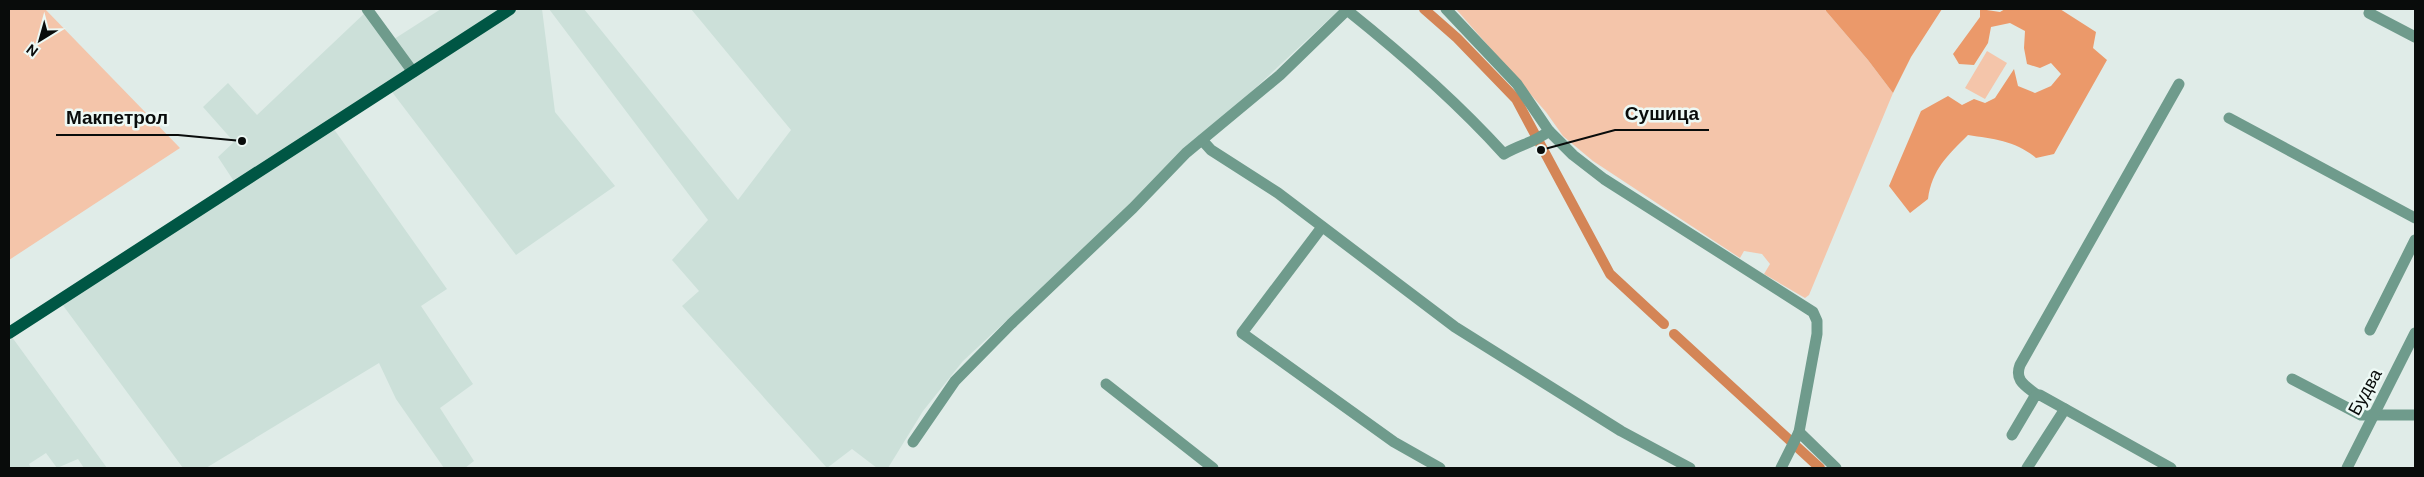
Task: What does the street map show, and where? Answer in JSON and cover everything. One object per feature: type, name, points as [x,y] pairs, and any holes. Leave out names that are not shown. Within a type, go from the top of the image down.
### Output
[{"type":"main road","points":[[9,333],[510,9]]},
{"type":"street","points":[[367,9],[413,72]]},
{"type":"street","points":[[913,442],[955,381],[1011,324],[1133,208],[1186,152],[1280,75],[1347,9],[1396,49],[1431,84],[1469,116],[1504,154],[1521,144],[1535,141],[1549,131]]},
{"type":"street","points":[[1446,9],[1517,84],[1549,131],[1573,155],[1604,179],[1813,312],[1817,321],[1817,334],[1799,432],[1783,464]]},
{"type":"street","points":[[2369,14],[2415,37]]},
{"type":"street","points":[[2171,468],[2156,465],[2064,409],[2037,395],[2020,381],[2017,372],[2179,84]]},
{"type":"street","points":[[2229,118],[2415,218]]},
{"type":"street","points":[[1202,140],[1211,150],[1278,193],[1455,327],[1621,431],[1690,468]]},
{"type":"street","points":[[1322,227],[1242,333],[1394,442],[1440,468]]},
{"type":"street","points":[[2370,330],[2415,240]]},
{"type":"street","name":"Будва","points":[[2347,468],[2415,333]]},
{"type":"street","points":[[2292,379],[2361,415],[2415,415]]},
{"type":"street","points":[[1106,384],[1213,468]]},
{"type":"street","points":[[2012,435],[2037,395]]},
{"type":"street","points":[[2027,468],[2064,409]]},
{"type":"street","points":[[1799,432],[1836,468]]},
{"type":"shaded area","points":[[9,9],[45,9],[180,148],[9,260]]},
{"type":"shaded area","points":[[441,9],[542,9],[555,112],[615,186],[516,255],[389,88],[331,125],[447,289],[421,306],[473,384],[440,408],[474,461],[465,468],[444,468],[396,399],[379,363],[206,468],[183,468],[59,300],[237,186],[218,157],[234,142],[203,107],[228,83],[257,115],[368,10],[391,41]]},
{"type":"shaded area","points":[[549,9],[584,9],[738,200],[791,130],[691,9],[1340,9],[963,361],[923,411],[888,468],[877,468],[852,449],[827,468],[682,306],[699,291],[672,260],[708,220]]},
{"type":"shaded area","points":[[1456,9],[1826,9],[1893,93],[1809,295],[1805,298],[1764,274],[1770,264],[1762,254],[1744,251],[1740,258],[1593,161],[1563,136],[1546,112]]},
{"type":"shaded area","points":[[1826,9],[1942,9],[1911,57],[1893,93]]},
{"type":"shaded area","points":[[1980,9],[2000,12],[2005,9],[2060,9],[2096,32],[2093,48],[2107,60],[2054,154],[2036,158],[2013,144],[1968,135],[1937,171],[1928,199],[1910,213],[1889,186],[1921,111],[1948,96],[1962,105],[1974,99],[1985,103],[1995,98],[2014,69],[2018,86],[2035,93],[2051,86],[2061,74],[2051,63],[2040,68],[2027,64],[2024,48],[2025,31],[2010,23],[1991,27],[1988,43],[1974,65],[1959,64],[1953,54],[1980,17]]},
{"type":"shaded area","points":[[1987,51],[2007,63],[1985,99],[1965,88]]},
{"type":"shaded area","points":[[9,333],[107,468],[84,468],[78,459],[57,468],[46,453],[29,464],[31,468],[9,468]]},
{"type":"waterway","points":[[1424,9],[1457,38],[1516,99],[1610,274],[1664,324]]},
{"type":"waterway","points":[[1674,334],[1820,468]]},
{"type":"place","name":"Макпетрол","points":[[242,141]]},
{"type":"place","name":"Сушица","points":[[1541,150]]}]
